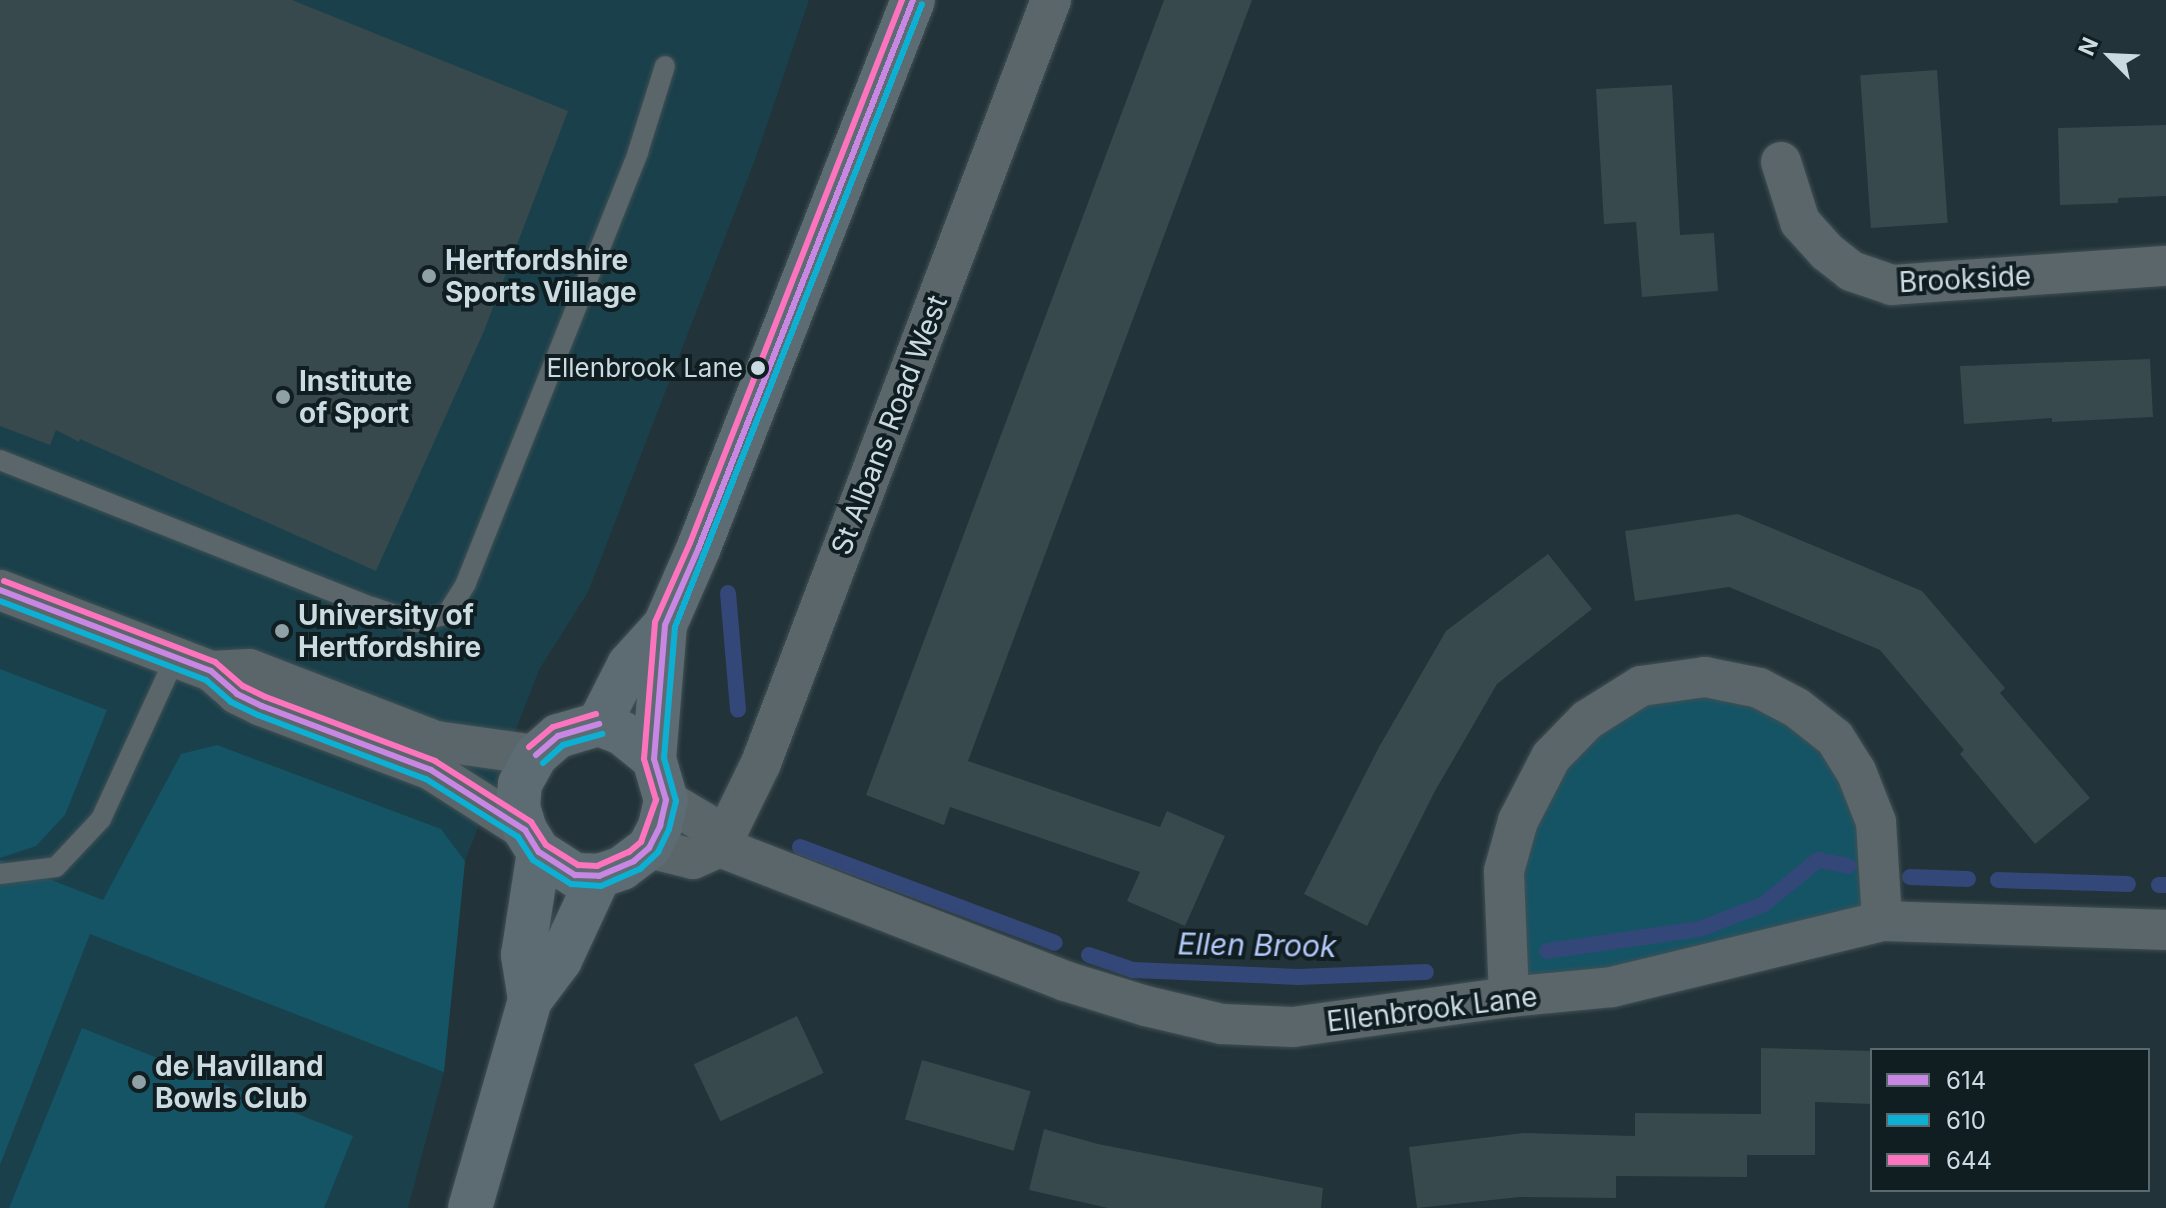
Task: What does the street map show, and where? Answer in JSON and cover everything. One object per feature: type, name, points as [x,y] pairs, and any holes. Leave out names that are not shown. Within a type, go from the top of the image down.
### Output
[{"type":"main road","points":[[599,724],[629,665],[665,625],[705,533],[913,0]]},
{"type":"main road","points":[[532,841],[575,875],[599,876],[622,868],[649,848],[660,826],[666,800],[654,759],[665,625]]},
{"type":"main road","points":[[530,1000],[523,955],[532,841],[518,807],[520,784],[536,755],[558,736],[599,724],[622,733],[654,759]]},
{"type":"main road","points":[[470,1208],[530,1000],[560,960],[599,876]]},
{"type":"street","name":"St Albans Road West","points":[[720,847],[761,763],[1051,0]]},
{"type":"street","name":"Brookside","points":[[1781,162],[1800,222],[1827,252],[1851,271],[1892,285],[2166,266]]},
{"type":"street","points":[[0,590],[193,664],[237,694],[262,706],[431,770],[532,841]]},
{"type":"street","points":[[193,664],[249,669],[436,741],[536,755]]},
{"type":"street","points":[[1509,997],[1504,871],[1518,821],[1551,757],[1587,720],[1641,686],[1705,677],[1759,688],[1797,708],[1835,738],[1856,771],[1876,822],[1882,921]]},
{"type":"street","name":"Ellenbrook Lane","points":[[666,800],[703,822],[720,847],[1065,981],[1146,1006],[1222,1024],[1293,1027],[1509,997],[1612,987],[1882,921],[2166,930]]},
{"type":"street","points":[[649,848],[693,859],[720,847]]},
{"type":"lane","points":[[0,460],[372,607],[416,622],[447,614],[466,583],[633,167],[665,66]]},
{"type":"lane","points":[[0,874],[56,867],[101,819],[193,664]]},
{"type":"shaded area","name":"University of Hertfordshire","points":[[0,0],[809,0],[756,157],[588,592],[539,670],[465,861],[444,1072],[408,1208],[0,1208]]},
{"type":"shaded area","points":[[0,669],[107,710],[65,815],[36,846],[0,858]]},
{"type":"shaded area","points":[[1705,677],[1835,738],[1882,921],[1509,997],[1518,821],[1587,720]]},
{"type":"shaded area","points":[[217,745],[441,829],[465,861],[444,1072],[90,934],[0,1165],[0,860],[103,900],[181,754]]},
{"type":"shaded area","name":"de Havilland Bowls Club","points":[[82,1028],[353,1136],[324,1208],[9,1208]]},
{"type":"building","name":"Hertfordshire Sports Village","points":[[0,0],[292,0],[568,111],[484,331],[376,571],[80,439],[79,442],[56,430],[50,445],[0,426]]},
{"type":"building","points":[[1164,0],[1252,0],[968,761],[1160,827],[1167,811],[1225,836],[1185,926],[1127,901],[1140,872],[950,807],[944,825],[866,795]]},
{"type":"building","points":[[1937,70],[1948,223],[1871,228],[1860,75]]},
{"type":"building","points":[[1672,85],[1680,235],[1714,233],[1718,291],[1642,297],[1636,222],[1604,224],[1596,89]]},
{"type":"building","points":[[2166,125],[2166,196],[2118,198],[2118,203],[2060,205],[2058,128]]},
{"type":"building","points":[[2150,359],[2153,417],[2052,422],[2052,418],[1964,424],[1960,366]]},
{"type":"building","points":[[1738,514],[1922,591],[2005,688],[2000,693],[2090,798],[2035,844],[1960,754],[1964,750],[1880,650],[1729,587],[1635,601],[1625,531]]},
{"type":"building","points":[[1548,554],[1592,609],[1497,684],[1435,791],[1367,926],[1304,894],[1379,747],[1446,631]]},
{"type":"building","points":[[797,1016],[824,1073],[720,1121],[694,1064]]},
{"type":"building","points":[[1761,1048],[1870,1051],[1870,1104],[1815,1102],[1815,1155],[1747,1155],[1747,1177],[1616,1176],[1616,1198],[1520,1197],[1417,1208],[1409,1147],[1523,1133],[1635,1136],[1635,1113],[1761,1114]]},
{"type":"building","points":[[922,1060],[1031,1091],[1014,1151],[905,1120]]},
{"type":"building","points":[[1044,1129],[1098,1144],[1323,1188],[1321,1208],[1108,1208],[1029,1190]]},
{"type":"waterway","points":[[728,593],[738,710]]},
{"type":"waterway","name":"Ellen Brook","points":[[800,847],[1055,943]]},
{"type":"waterway","name":"Ellen Brook","points":[[1547,951],[1700,929],[1764,904],[1818,860],[1848,866]]},
{"type":"waterway","name":"Ellen Brook","points":[[1910,877],[1968,879]]},
{"type":"waterway","name":"Ellen Brook","points":[[1998,880],[2128,884]]},
{"type":"waterway","name":"Ellen Brook","points":[[2159,885],[2166,885]]},
{"type":"waterway","name":"Ellen Brook","points":[[1089,955],[1133,970],[1298,977],[1426,972]]},
{"type":"transit line","name":"644","points":[[4,581],[215,662],[243,686],[266,697],[435,761],[531,822],[546,845],[578,865],[597,866],[629,852],[641,842],[656,800],[644,759],[655,622],[690,543],[902,0]]},
{"type":"transit line","name":"614","points":[[0,590],[211,671],[237,694],[262,706],[431,770],[525,830],[539,852],[575,875],[599,876],[634,861],[649,848],[660,826],[666,800],[654,759],[665,625],[699,547],[913,0]]},
{"type":"transit line","name":"610","points":[[0,601],[206,680],[231,702],[258,715],[426,779],[518,837],[533,860],[571,884],[601,886],[640,869],[658,852],[669,829],[676,801],[664,758],[675,627],[922,4]]},
{"type":"transit line","name":"644","points":[[529,747],[553,727],[596,714]]},
{"type":"transit line","name":"614","points":[[536,755],[558,736],[599,724]]},
{"type":"transit line","name":"610","points":[[543,763],[563,745],[602,734]]},
{"type":"place","name":"Hertfordshire Sports Village","points":[[429,276]]},
{"type":"place","name":"Ellenbrook Lane","points":[[758,368]]},
{"type":"place","name":"Institute of Sport","points":[[283,397]]},
{"type":"place","name":"University of Hertfordshire","points":[[282,631]]},
{"type":"place","name":"de Havilland Bowls Club","points":[[139,1082]]}]
